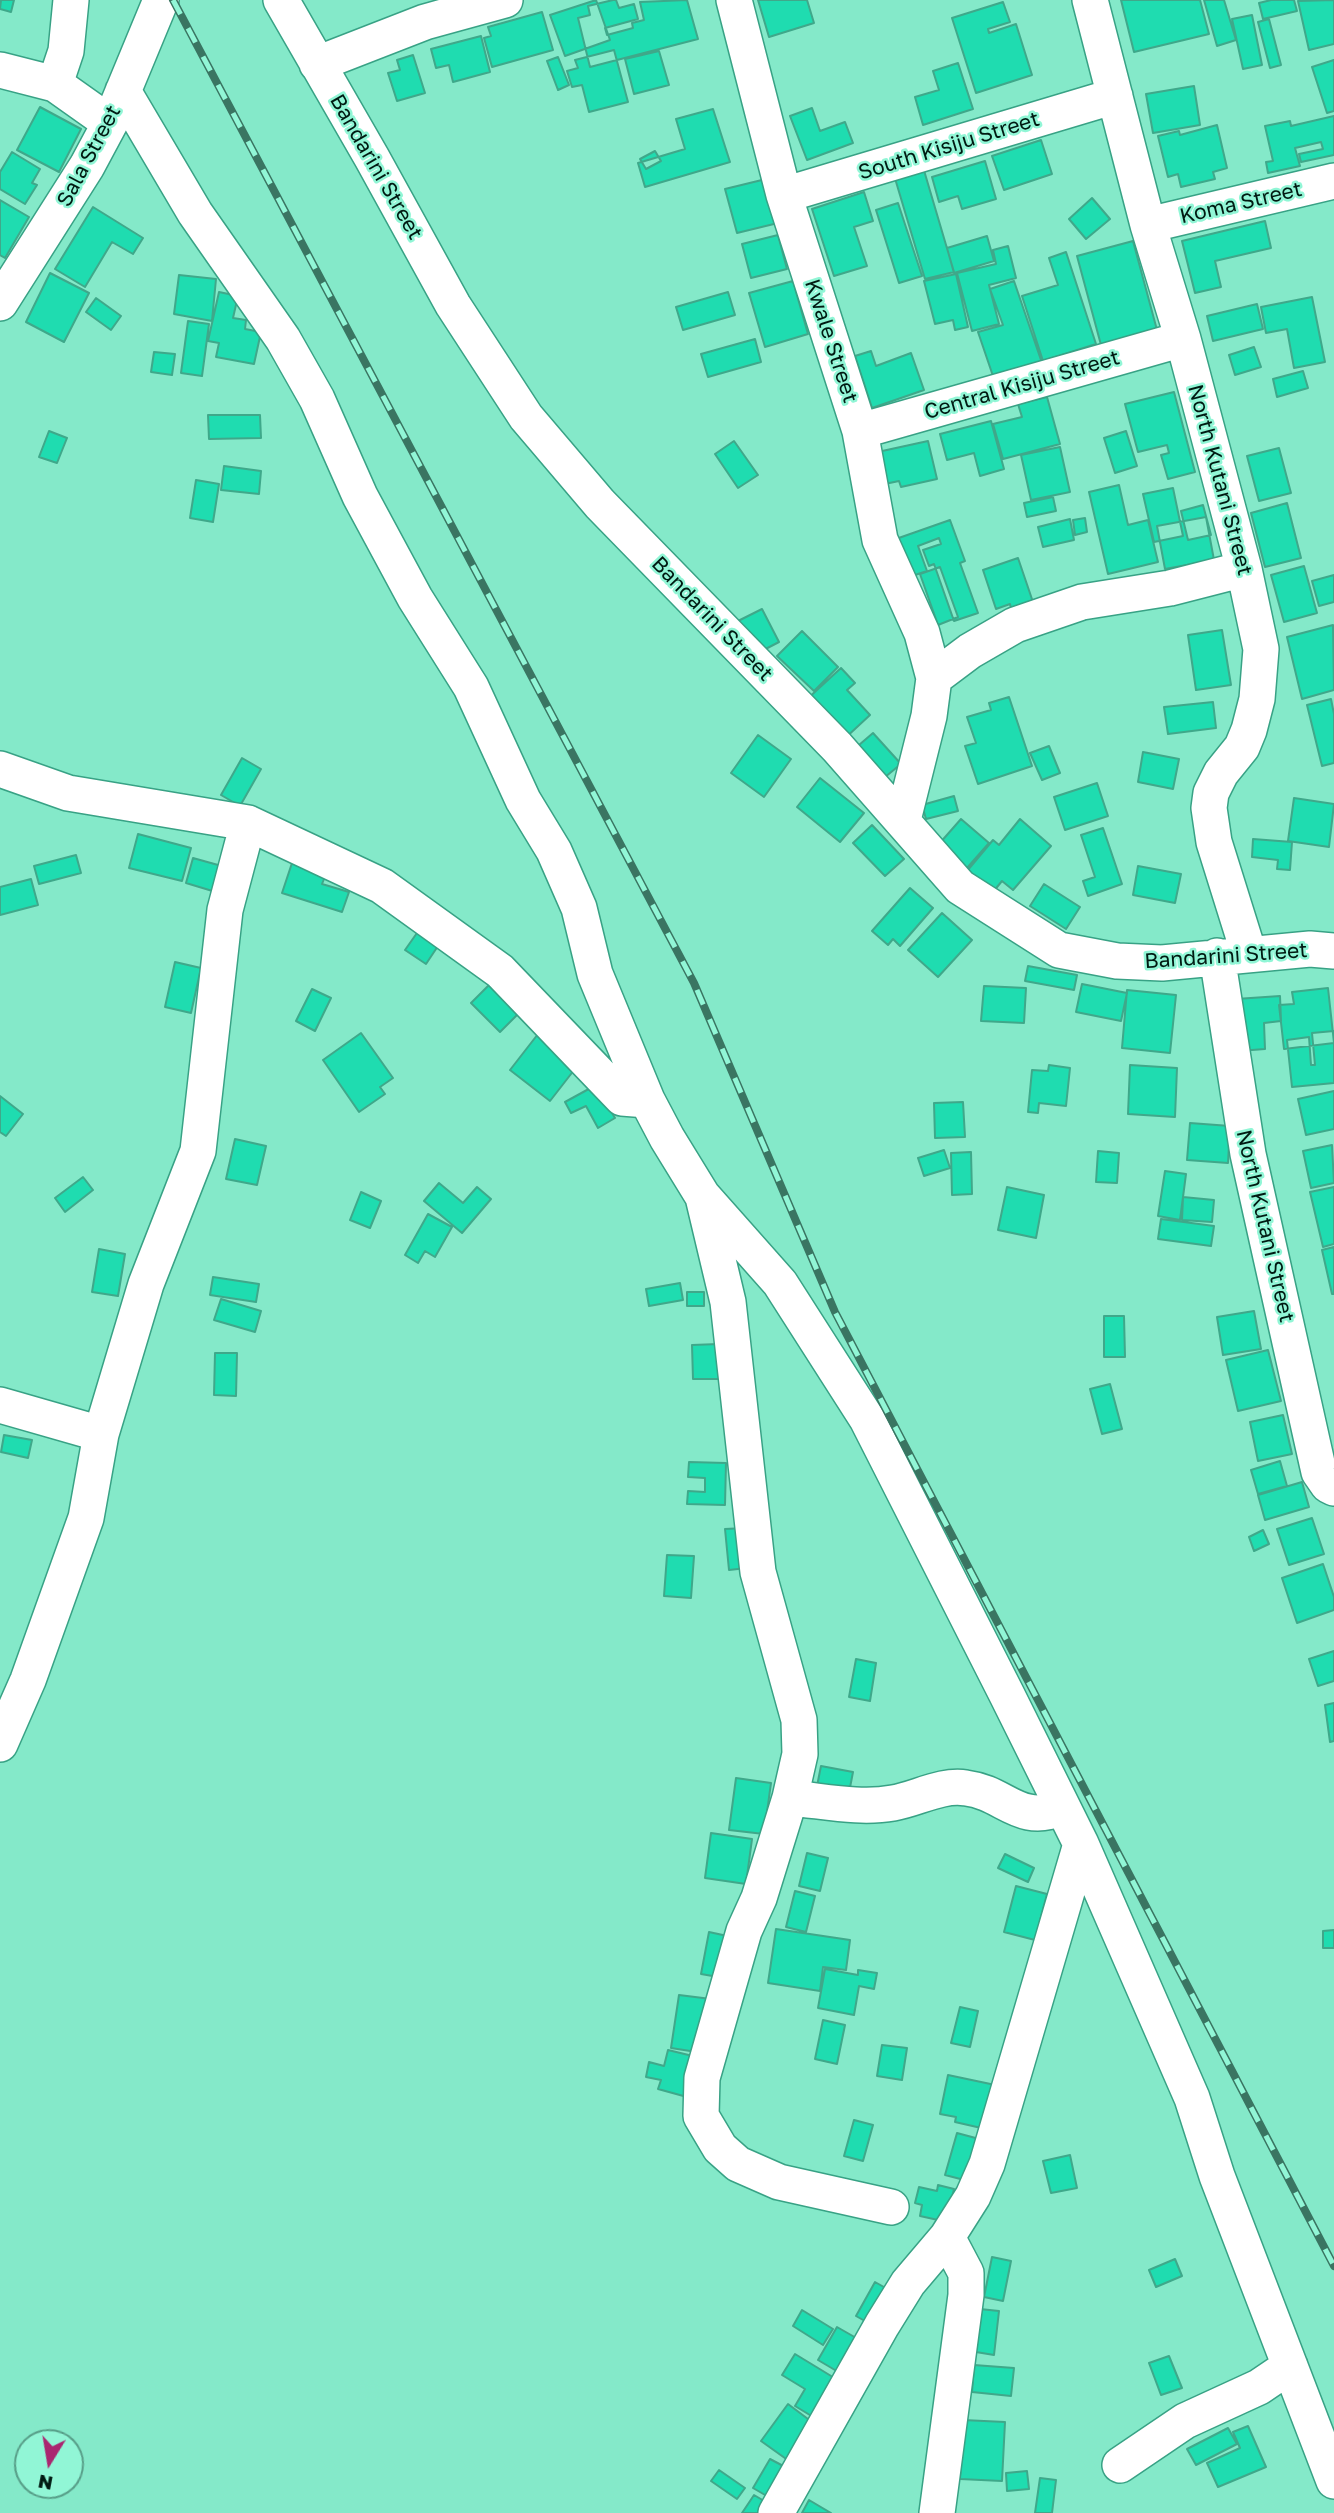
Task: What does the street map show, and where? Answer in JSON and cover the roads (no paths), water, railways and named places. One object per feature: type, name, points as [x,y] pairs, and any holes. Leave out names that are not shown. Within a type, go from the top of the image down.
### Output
[{"type":"street","points":[[55,84],[66,51],[71,0]]},
{"type":"street","name":"Sala Street","points":[[0,303],[63,207],[110,123],[161,0]]},
{"type":"street","name":"Bandarini Street","points":[[281,0],[453,305],[526,417],[600,504],[903,820],[960,887],[1059,950],[1117,961],[1162,963],[1310,949],[1334,951]]},
{"type":"street","points":[[317,64],[425,22],[505,0]]},
{"type":"street","name":"Kwale Street","points":[[734,0],[783,195],[860,431],[880,540],[922,633],[934,678]]},
{"type":"street","name":"North Kutani Street","points":[[1090,0],[1148,225],[1183,339],[1244,569],[1261,649],[1261,676],[1249,730],[1242,747],[1221,773],[1211,793],[1209,808],[1233,955],[1248,1154],[1320,1472],[1328,1485],[1334,1488]]},
{"type":"street","points":[[0,70],[55,84],[110,123]]},
{"type":"street","points":[[123,91],[195,213],[283,339],[317,399],[360,496],[415,598],[471,687],[523,800],[554,851],[579,908],[595,974],[647,1100],[702,1195],[780,1283],[867,1419],[1081,1844],[1192,2098],[1217,2176],[1334,2481]]},
{"type":"street","name":"South Kisiju Street","points":[[783,195],[1115,96]]},
{"type":"street","name":"Koma Street","points":[[1148,225],[1334,181]]},
{"type":"street","name":"Central Kisiju Street","points":[[860,431],[1183,339]]},
{"type":"street","points":[[903,820],[929,716],[934,678],[970,651],[1015,625],[1082,603],[1170,588],[1244,569]]},
{"type":"street","points":[[0,769],[68,793],[248,823],[382,886],[500,971],[622,1098],[647,1100]]},
{"type":"street","points":[[0,1744],[28,1680],[86,1518],[101,1434],[146,1284],[198,1151],[225,910],[248,823]]},
{"type":"street","points":[[702,1195],[728,1302],[758,1573],[799,1720],[800,1754],[790,1798],[759,1898],[744,1931],[702,2078],[701,2116],[720,2148],[738,2164],[779,2182],[891,2207]]},
{"type":"street","points":[[0,1405],[101,1434]]},
{"type":"street","points":[[790,1798],[859,1805],[891,1804],[953,1786],[987,1793],[1028,1815],[1046,1814],[1062,1808]]},
{"type":"street","points":[[776,2513],[901,2294],[947,2237],[973,2196],[987,2164],[1081,1844]]},
{"type":"street","points":[[937,2513],[966,2295],[966,2273],[947,2237]]},
{"type":"street","points":[[1120,2465],[1185,2421],[1259,2387],[1290,2366]]},
{"type":"railway","points":[[173,0],[694,983],[835,1312],[1334,2266]]}]
